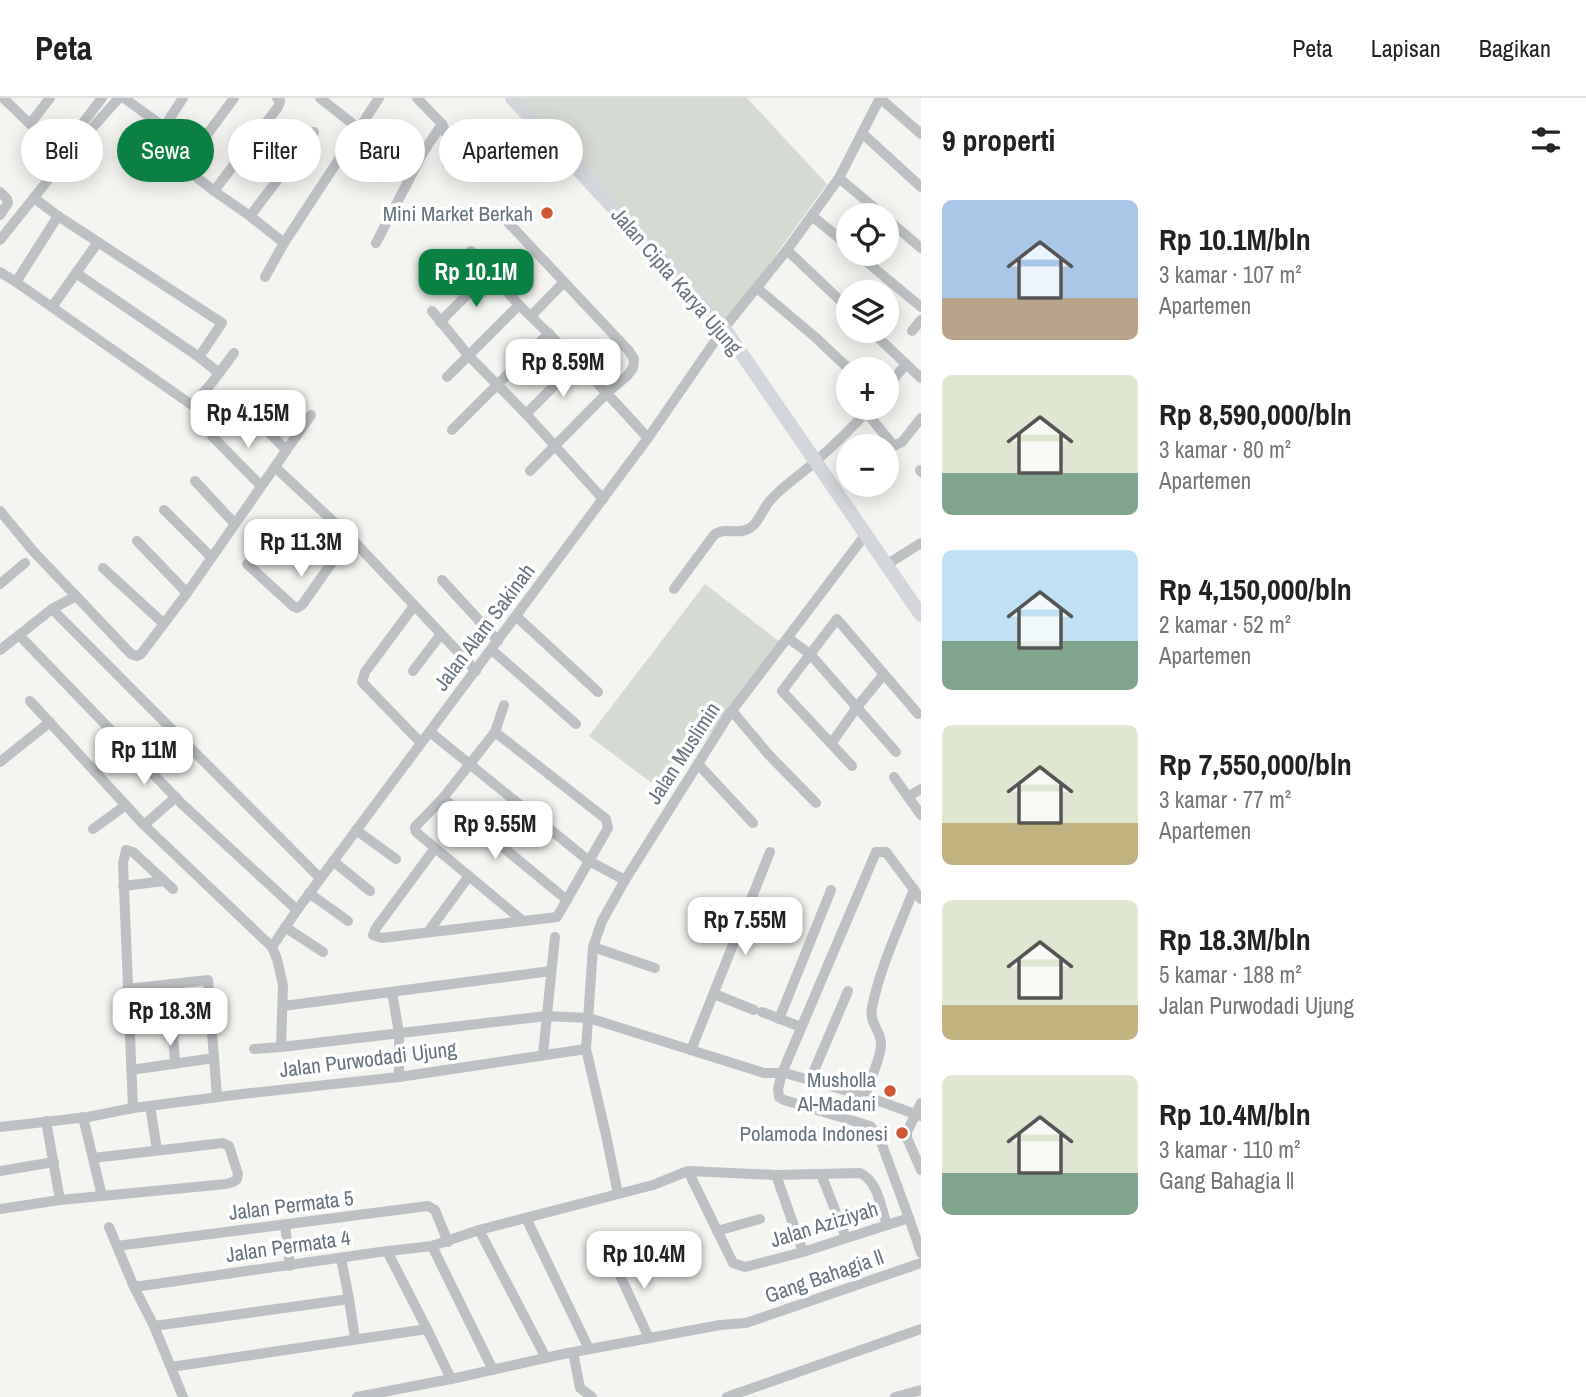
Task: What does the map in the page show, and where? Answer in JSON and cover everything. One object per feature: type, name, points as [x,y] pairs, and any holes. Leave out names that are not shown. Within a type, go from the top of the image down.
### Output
[{"type":"main road","name":"Jalan Cipta Karya Ujung","points":[[512,98],[724,328],[921,615]]},
{"type":"street","points":[[3,98],[25,119]]},
{"type":"street","points":[[34,119],[50,98]]},
{"type":"street","points":[[86,119],[102,98]]},
{"type":"street","points":[[0,240],[68,155],[122,98],[152,119]]},
{"type":"street","points":[[169,119],[183,98]]},
{"type":"street","points":[[214,125],[234,98]]},
{"type":"street","points":[[214,191],[278,107],[280,101],[277,98]]},
{"type":"street","points":[[364,119],[379,98]]},
{"type":"street","points":[[417,98],[439,121]]},
{"type":"street","points":[[880,98],[921,134]]},
{"type":"street","name":"Jalan Alam Sakinah","points":[[272,947],[320,878],[648,438],[724,328],[812,216],[839,178],[880,98]]},
{"type":"street","points":[[325,100],[347,119]]},
{"type":"street","points":[[376,243],[424,151],[439,128]]},
{"type":"street","points":[[862,134],[921,187]]},
{"type":"street","points":[[265,277],[335,164]]},
{"type":"street","points":[[839,178],[869,203]]},
{"type":"street","points":[[203,182],[284,243]]},
{"type":"street","points":[[250,216],[276,182]]},
{"type":"street","points":[[0,192],[8,203],[0,215]]},
{"type":"street","points":[[34,198],[222,323],[199,357]]},
{"type":"street","points":[[16,282],[58,216]]},
{"type":"street","points":[[812,216],[836,235]]},
{"type":"street","points":[[503,217],[634,359],[634,368],[627,376],[530,471]]},
{"type":"street","points":[[899,229],[921,248]]},
{"type":"street","points":[[52,307],[97,242]]},
{"type":"street","points":[[787,250],[836,297]]},
{"type":"street","points":[[471,251],[519,305],[578,362],[648,438]]},
{"type":"street","points":[[872,266],[921,307]]},
{"type":"street","points":[[0,272],[209,417]]},
{"type":"street","points":[[440,323],[490,272]]},
{"type":"street","points":[[76,273],[219,373]]},
{"type":"street","points":[[530,316],[564,282]]},
{"type":"street","points":[[757,288],[836,357]]},
{"type":"street","points":[[447,377],[519,305]]},
{"type":"street","points":[[432,311],[468,356],[526,414],[603,499]]},
{"type":"street","points":[[912,331],[921,320]]},
{"type":"street","points":[[452,430],[548,333]]},
{"type":"street","points":[[884,343],[921,378]]},
{"type":"street","points":[[193,405],[233,352]]},
{"type":"street","points":[[526,414],[578,362]]},
{"type":"street","points":[[899,372],[906,364]]},
{"type":"street","points":[[237,400],[286,450]]},
{"type":"street","points":[[0,511],[72,598],[131,654],[137,656],[187,593],[311,415]]},
{"type":"street","points":[[875,420],[894,446],[902,442],[921,418]]},
{"type":"street","points":[[674,589],[713,535],[718,531],[740,531],[752,527],[769,501],[816,461],[858,420]]},
{"type":"street","points":[[212,436],[261,486]]},
{"type":"street","points":[[275,467],[350,537],[475,671]]},
{"type":"street","points":[[195,481],[234,523]]},
{"type":"street","points":[[164,510],[211,557]]},
{"type":"street","name":"Jalan Muslimin","points":[[589,1018],[593,947],[602,921],[625,880],[732,711],[866,534]]},
{"type":"street","points":[[247,564],[297,608],[302,605],[350,537]]},
{"type":"street","points":[[137,541],[187,593]]},
{"type":"street","points":[[886,565],[921,543]]},
{"type":"street","points":[[0,584],[25,563]]},
{"type":"street","points":[[103,568],[163,623]]},
{"type":"street","points":[[442,580],[495,646],[576,724]]},
{"type":"street","points":[[1,648],[52,609],[72,598]]},
{"type":"street","points":[[414,606],[365,672],[362,682],[421,743]]},
{"type":"street","points":[[52,609],[320,878]]},
{"type":"street","points":[[516,615],[598,692]]},
{"type":"street","points":[[852,766],[782,691],[837,619],[918,714]]},
{"type":"street","points":[[413,671],[441,634]]},
{"type":"street","points":[[19,635],[176,797],[297,910]]},
{"type":"street","points":[[788,638],[810,654],[896,752]]},
{"type":"street","points":[[831,744],[884,674]]},
{"type":"street","points":[[30,701],[144,824],[272,947],[283,985],[281,1047]]},
{"type":"street","points":[[504,705],[495,732],[443,798],[415,827],[416,832],[523,921]]},
{"type":"street","points":[[732,711],[769,755],[816,803]]},
{"type":"street","points":[[0,762],[50,722]]},
{"type":"street","points":[[430,732],[589,861],[625,880]]},
{"type":"street","points":[[435,848],[373,934],[375,937],[557,917],[608,828],[606,819],[495,732]]},
{"type":"street","points":[[698,764],[753,823]]},
{"type":"street","points":[[894,777],[921,815]]},
{"type":"street","points":[[908,797],[921,789]]},
{"type":"street","points":[[144,824],[176,797]]},
{"type":"street","points":[[443,798],[567,900]]},
{"type":"street","points":[[93,829],[126,805]]},
{"type":"street","points":[[356,830],[396,859]]},
{"type":"street","points":[[133,1108],[122,863],[126,850],[133,852],[173,889]]},
{"type":"street","points":[[691,1050],[770,852]]},
{"type":"street","points":[[865,1096],[882,1045],[871,1012],[877,987],[918,894],[886,852],[876,852],[801,1027],[778,1088],[781,1098],[874,1129],[909,1218]]},
{"type":"street","points":[[333,861],[370,891]]},
{"type":"street","points":[[428,932],[469,876]]},
{"type":"street","points":[[123,886],[164,881]]},
{"type":"street","points":[[779,1019],[831,890]]},
{"type":"street","points":[[309,893],[348,922]]},
{"type":"street","points":[[285,927],[323,952]]},
{"type":"street","points":[[543,1054],[555,937]]},
{"type":"street","points":[[593,947],[655,968]]},
{"type":"street","points":[[283,1006],[551,971]]},
{"type":"street","points":[[127,989],[208,980],[217,1097]]},
{"type":"street","points":[[170,984],[175,1064]]},
{"type":"street","points":[[810,1080],[848,991]]},
{"type":"street","points":[[393,992],[399,1033],[399,1077]]},
{"type":"street","points":[[714,994],[801,1027]]},
{"type":"street","points":[[254,1049],[546,1016],[589,1018],[764,1073],[782,1073],[810,1080],[919,1115]]},
{"type":"street","points":[[589,1018],[586,1049],[618,1194]]},
{"type":"street","name":"Jalan Purwodadi Ujung","points":[[0,1127],[217,1097],[399,1077],[586,1049]]},
{"type":"street","points":[[131,1070],[214,1058]]},
{"type":"street","points":[[921,1103],[919,1115],[907,1132],[921,1170]]},
{"type":"street","points":[[150,1106],[158,1150]]},
{"type":"street","points":[[83,1117],[102,1196]]},
{"type":"street","points":[[47,1121],[60,1200]]},
{"type":"street","points":[[0,1209],[60,1200],[226,1184],[237,1179],[229,1146],[223,1143],[93,1158]]},
{"type":"street","points":[[0,1171],[54,1163]]},
{"type":"street","points":[[688,1171],[776,1175],[860,1173],[872,1181],[887,1225]]},
{"type":"street","name":"Jalan Permata 4","points":[[134,1287],[432,1246],[479,1230],[653,1185],[688,1171]]},
{"type":"street","name":"Jalan Aziziyah","points":[[688,1171],[733,1263],[737,1265],[745,1267],[803,1252],[909,1218],[921,1253]]},
{"type":"street","points":[[821,1174],[846,1238]]},
{"type":"street","points":[[776,1175],[803,1252]]},
{"type":"street","name":"Jalan Permata 5","points":[[117,1246],[428,1206],[435,1210],[447,1242]]},
{"type":"street","points":[[526,1218],[589,1349]]},
{"type":"street","points":[[717,1231],[760,1219]]},
{"type":"street","points":[[285,1226],[290,1266]]},
{"type":"street","points":[[109,1227],[183,1397]]},
{"type":"street","points":[[479,1230],[547,1358]]},
{"type":"street","points":[[432,1246],[493,1370]]},
{"type":"street","points":[[387,1251],[451,1379]]},
{"type":"street","points":[[611,1256],[649,1338]]},
{"type":"street","points":[[341,1258],[355,1339]]},
{"type":"street","name":"Gang Bahagia ll","points":[[357,1397],[573,1352],[720,1325],[746,1323],[921,1263]]},
{"type":"street","points":[[154,1326],[349,1299]]},
{"type":"street","points":[[171,1367],[427,1329]]},
{"type":"street","points":[[727,1397],[921,1329]]},
{"type":"street","points":[[573,1352],[580,1388],[592,1397]]},
{"type":"street","points":[[895,1397],[921,1390]]},
{"type":"shaded area","points":[[512,98],[747,98],[827,184],[722,329],[583,176],[583,119],[531,119]]},
{"type":"shaded area","points":[[705,584],[780,642],[665,793],[589,736]]},
{"type":"place","name":"Mini Market Berkah","points":[[547,213]]},
{"type":"place","name":"Musholla Al-Madani","points":[[890,1091]]},
{"type":"place","name":"Polamoda Indonesi","points":[[902,1133]]}]
